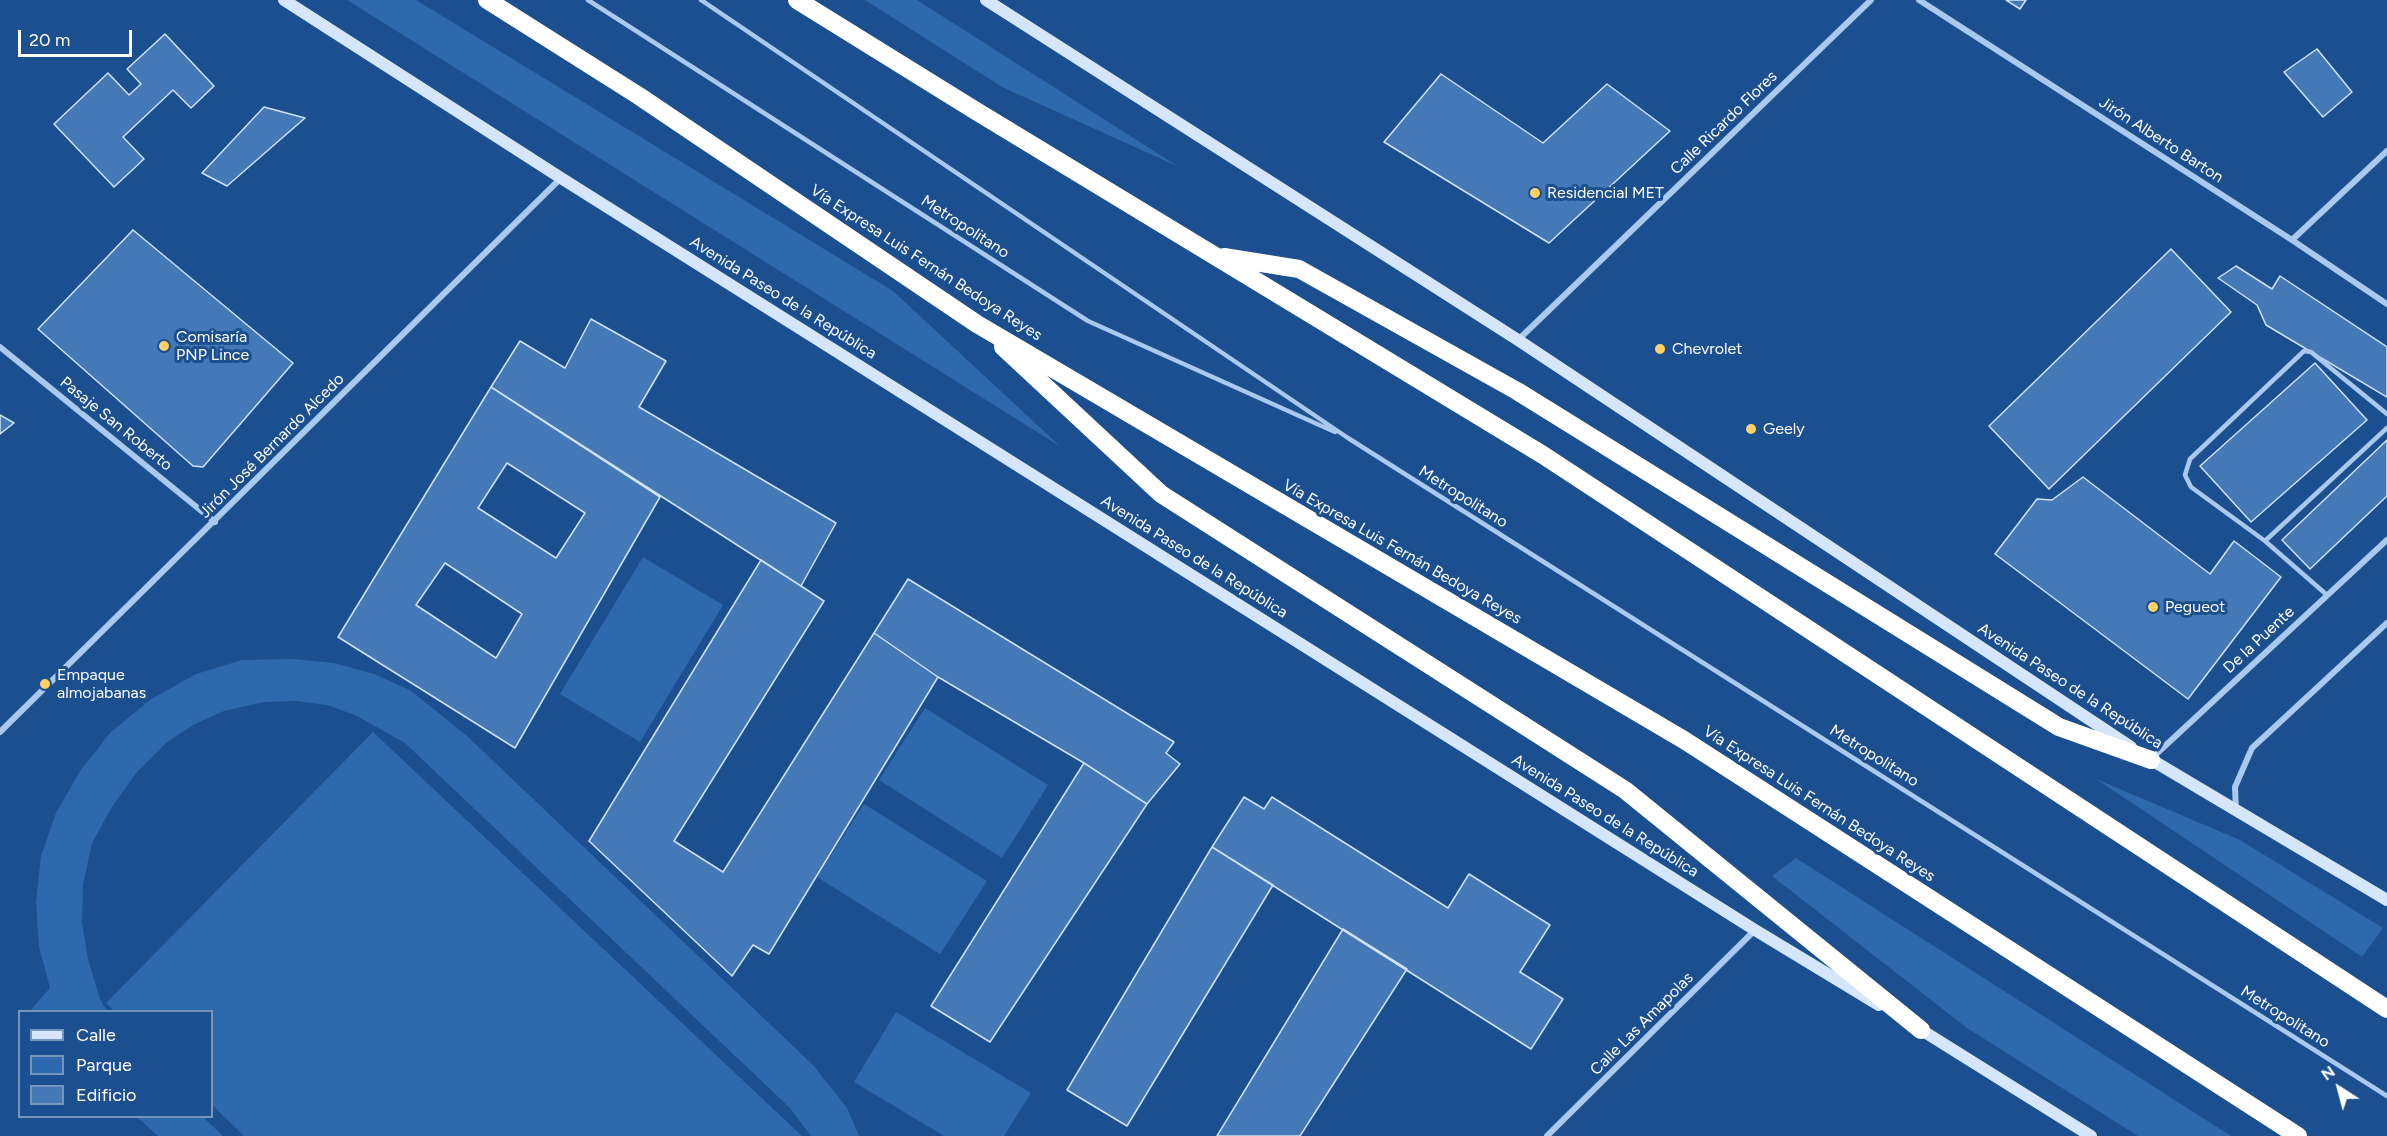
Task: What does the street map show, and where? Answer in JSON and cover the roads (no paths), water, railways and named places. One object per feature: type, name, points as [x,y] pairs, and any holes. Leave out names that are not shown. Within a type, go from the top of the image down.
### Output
[{"type":"highway","name":"Vía Expresa Luis Fernán Bedoya Reyes","points":[[487,0],[639,96],[977,324],[1684,740],[2298,1136]]},
{"type":"highway","points":[[797,0],[1213,256],[1543,455],[2387,1010]]},
{"type":"highway","points":[[1213,256],[1299,269],[1516,391],[2059,727],[2151,760]]},
{"type":"highway","points":[[977,324],[1161,494],[1625,790],[1921,1030]]},
{"type":"main road","name":"Avenida Paseo de la República","points":[[284,0],[561,178],[1755,930],[2091,1136]]},
{"type":"main road","name":"Avenida Paseo de la República","points":[[986,0],[1518,340],[2151,760],[2387,900]]},
{"type":"street","name":"Calle Ricardo Flores","points":[[1518,340],[1871,0]]},
{"type":"street","name":"Jirón Alberto Barton","points":[[1919,0],[2292,240],[2387,304]]},
{"type":"street","points":[[2292,240],[2387,151]]},
{"type":"street","name":"Jirón José Bernardo Alcedo","points":[[0,732],[561,178]]},
{"type":"street","name":"Pasaje San Roberto","points":[[0,347],[215,522]]},
{"type":"street","name":"De la Puente","points":[[2151,760],[2387,540]]},
{"type":"street","points":[[2236,811],[2235,787],[2252,748],[2387,623]]},
{"type":"street","name":"Calle Las Amapolas","points":[[1547,1136],[1755,930]]},
{"type":"lane","name":"Metropolitano","points":[[588,0],[1088,321],[1348,438]]},
{"type":"lane","name":"Metropolitano","points":[[701,0],[1348,438],[2387,1096]]},
{"type":"lane","points":[[2327,595],[2265,541],[2191,487],[2185,475],[2190,459],[2304,351],[2311,351],[2387,414]]},
{"type":"lane","points":[[2265,541],[2387,428]]},
{"type":"place","name":"Residencial MET","points":[[1535,193]]},
{"type":"place","name":"Comisaría PNP Lince","points":[[164,346]]},
{"type":"place","name":"Chevrolet","points":[[1660,349]]},
{"type":"place","name":"Geely","points":[[1751,429]]},
{"type":"place","name":"Pegueot","points":[[2153,607]]},
{"type":"place","name":"Empaque almojabanas","points":[[45,684]]}]
